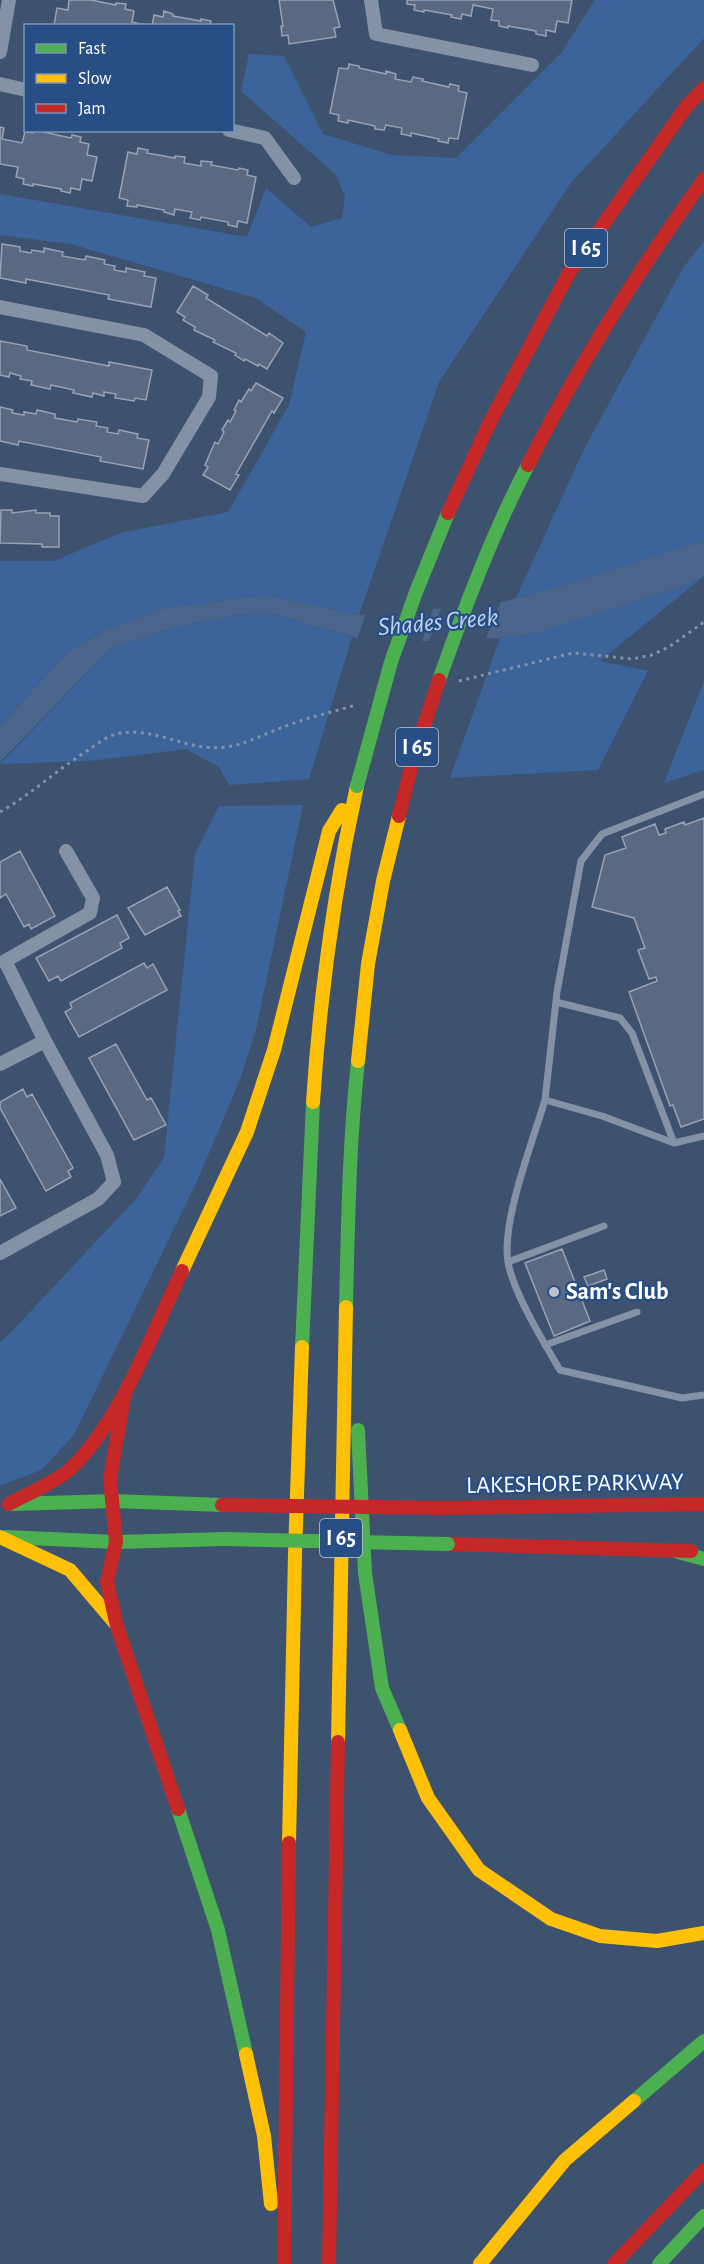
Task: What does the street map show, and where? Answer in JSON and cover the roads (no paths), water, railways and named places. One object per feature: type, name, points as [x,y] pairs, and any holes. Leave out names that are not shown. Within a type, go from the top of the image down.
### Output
[{"type":"main road","name":"I 65","points":[[284,2264],[295,1485],[314,1071],[328,934],[347,825],[380,698],[417,591],[452,502],[490,422],[569,273],[686,107],[704,88]]},
{"type":"main road","name":"I 65","points":[[329,2264],[349,1197],[359,1033],[372,940],[383,881],[414,756],[461,615],[486,553],[517,483],[588,351],[631,283],[704,178]]},
{"type":"main road","points":[[5,1504],[67,1472],[89,1450],[125,1392],[247,1132],[274,1050],[329,831],[357,786]]},
{"type":"main road","points":[[347,1290],[358,1428],[365,1573],[382,1688],[428,1798],[479,1870],[551,1919],[600,1936],[657,1941],[704,1933]]},
{"type":"main road","points":[[125,1392],[110,1479],[116,1542],[107,1582],[117,1626],[218,1930],[264,2136],[277,2264]]},
{"type":"main road","points":[[5,1504],[113,1501]]},
{"type":"main road","name":"LAKESHORE PARKWAY","points":[[113,1501],[446,1508],[704,1504]]},
{"type":"main road","points":[[0,1537],[116,1542],[224,1539],[678,1552],[704,1549]]},
{"type":"main road","points":[[0,1537],[70,1570],[117,1626]]},
{"type":"main road","points":[[678,1552],[704,1559]]},
{"type":"main road","points":[[480,2264],[565,2160],[704,2041]]},
{"type":"main road","points":[[614,2264],[704,2170]]},
{"type":"main road","points":[[659,2264],[704,2216]]},
{"type":"street","points":[[0,52],[9,0]]},
{"type":"street","points":[[371,0],[376,34],[532,65]]},
{"type":"street","points":[[0,84],[24,90]]},
{"type":"street","points":[[234,131],[265,138],[294,178]]},
{"type":"street","points":[[0,307],[144,335],[211,376],[209,397],[163,474],[143,496],[0,474]]},
{"type":"street","points":[[0,1253],[98,1199],[114,1182],[107,1155],[2,956],[90,913],[93,898],[66,851]]},
{"type":"street","points":[[0,1064],[45,1041]]},
{"type":"lane","points":[[704,794],[602,834],[581,861],[556,1002],[545,1100],[516,1196],[507,1239],[508,1262],[515,1284],[560,1370],[682,1398],[704,1395]]},
{"type":"lane","points":[[556,1002],[620,1018],[632,1033],[674,1143]]},
{"type":"lane","points":[[545,1100],[602,1116],[674,1143],[704,1136]]},
{"type":"lane","points":[[508,1262],[604,1226]]},
{"type":"lane","points":[[545,1345],[636,1312]]},
{"type":"water","name":"Shades Creek","points":[[704,541],[704,576],[680,587],[539,632],[500,638],[374,643],[274,614],[242,614],[175,627],[111,648],[0,762],[0,726],[68,652],[106,630],[165,608],[265,595],[359,615],[492,604],[538,593]]},
{"type":"place","name":"Sam's Club","points":[[554,1292]]}]
